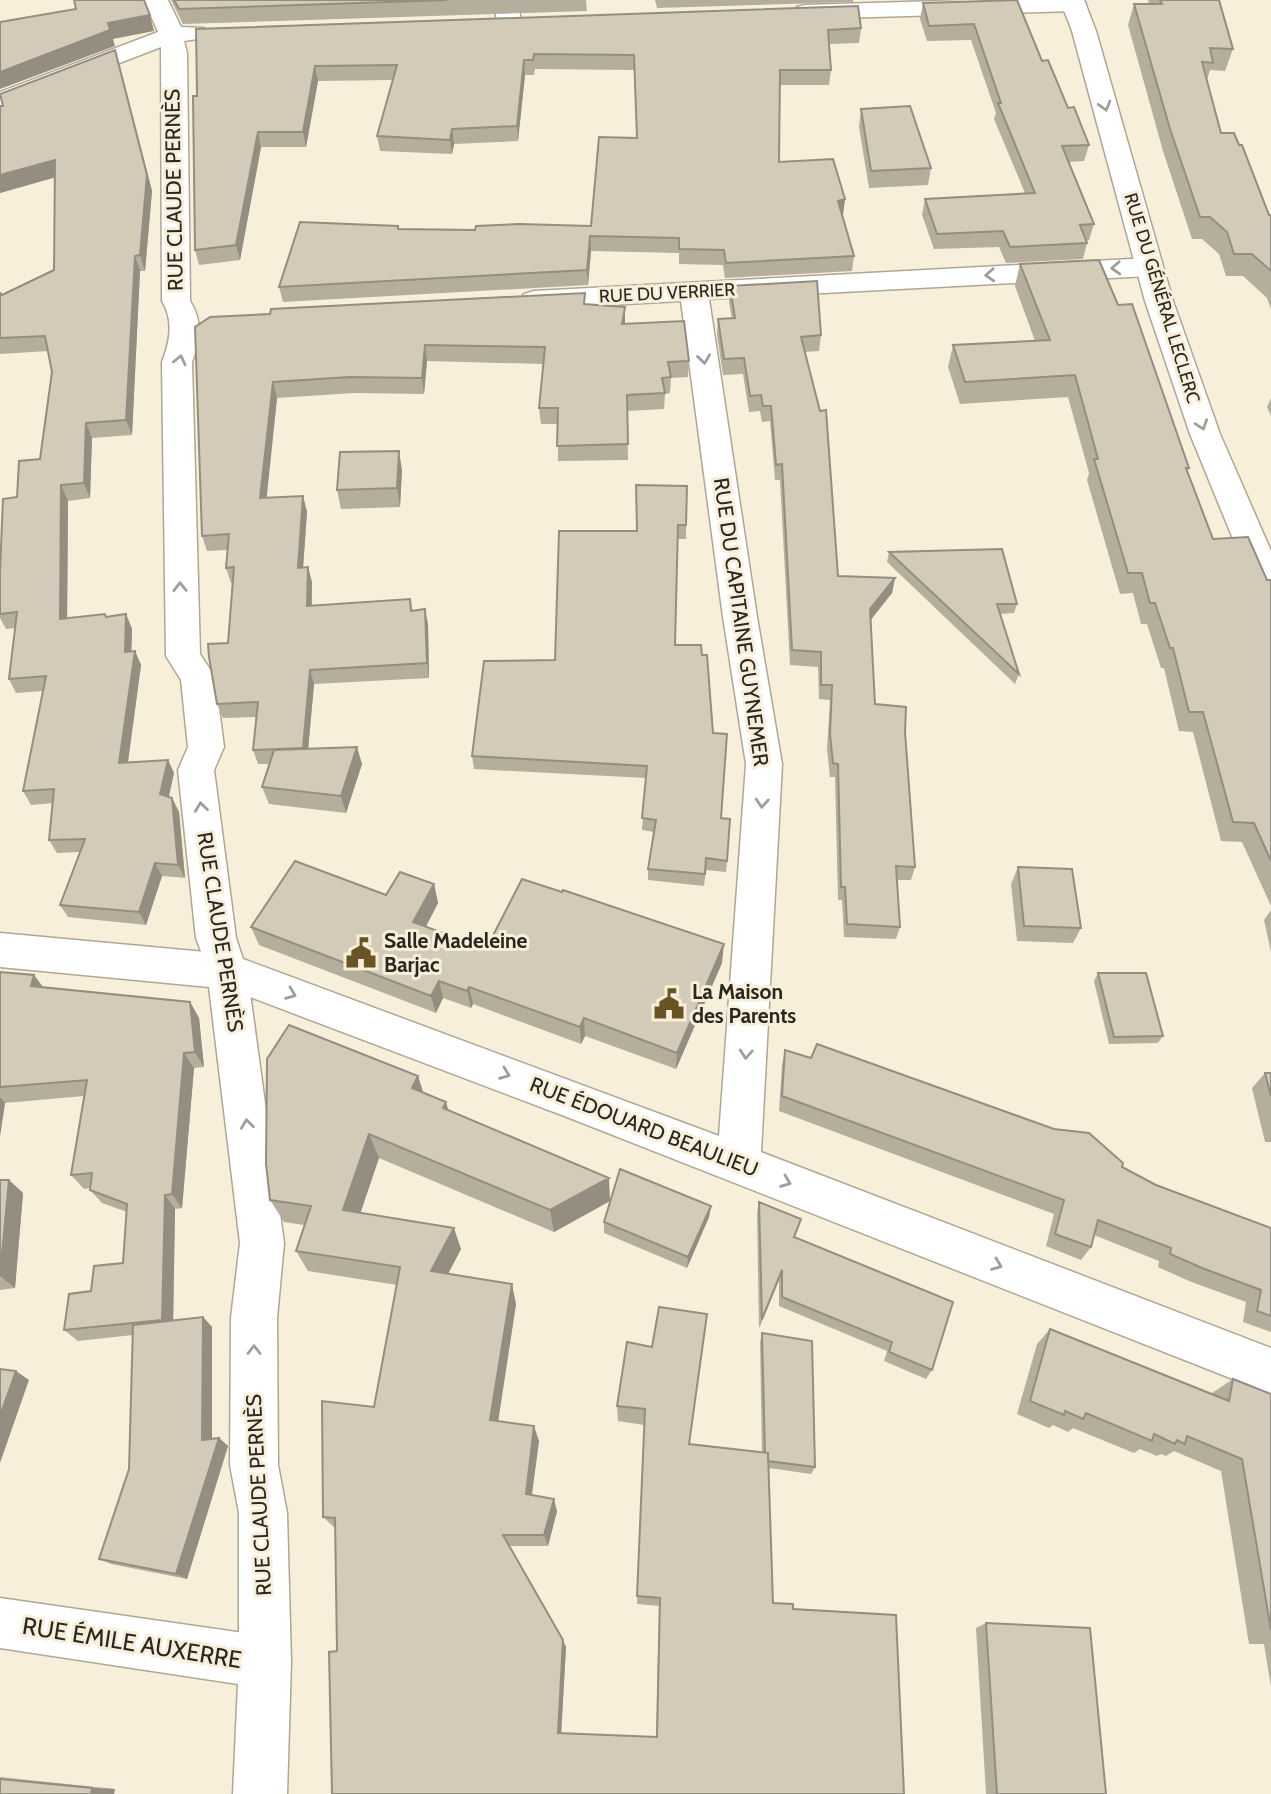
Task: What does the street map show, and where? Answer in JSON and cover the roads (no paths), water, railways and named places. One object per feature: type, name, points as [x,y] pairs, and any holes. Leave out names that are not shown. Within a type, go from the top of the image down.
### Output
[{"type":"street","name":"RUE CLAUDE PERNÈS","points":[[156,0],[167,20],[176,53],[173,72],[176,301],[198,318],[177,362],[183,656],[198,677],[206,747],[196,770],[216,938],[228,971],[262,1243],[254,1318],[254,1465],[263,1513],[265,1662],[260,1794]]},
{"type":"street","points":[[784,13],[1073,2]]},
{"type":"street","name":"RUE DU GÉNÉRAL LECLERC","points":[[1073,2],[1084,31],[1149,267],[1205,433],[1271,590]]},
{"type":"street","points":[[483,24],[507,11],[535,22]]},
{"type":"street","points":[[0,101],[171,35],[223,32]]},
{"type":"street","name":"RUE DU VERRIER","points":[[512,301],[1149,267]]},
{"type":"street","name":"RUE DU CAPITAINE GUYNEMER","points":[[694,292],[740,617],[764,764],[739,1164]]},
{"type":"street","name":"RUE ÉDOUARD BEAULIEU","points":[[0,950],[228,971],[739,1164],[1271,1371]]},
{"type":"street","name":"RUE ÉMILE AUXERRE","points":[[0,1623],[265,1662]]},
{"type":"place","name":"Salle Madeleine Barjac","points":[[361,953]]},
{"type":"place","name":"La Maison des Parents","points":[[669,1004]]}]
